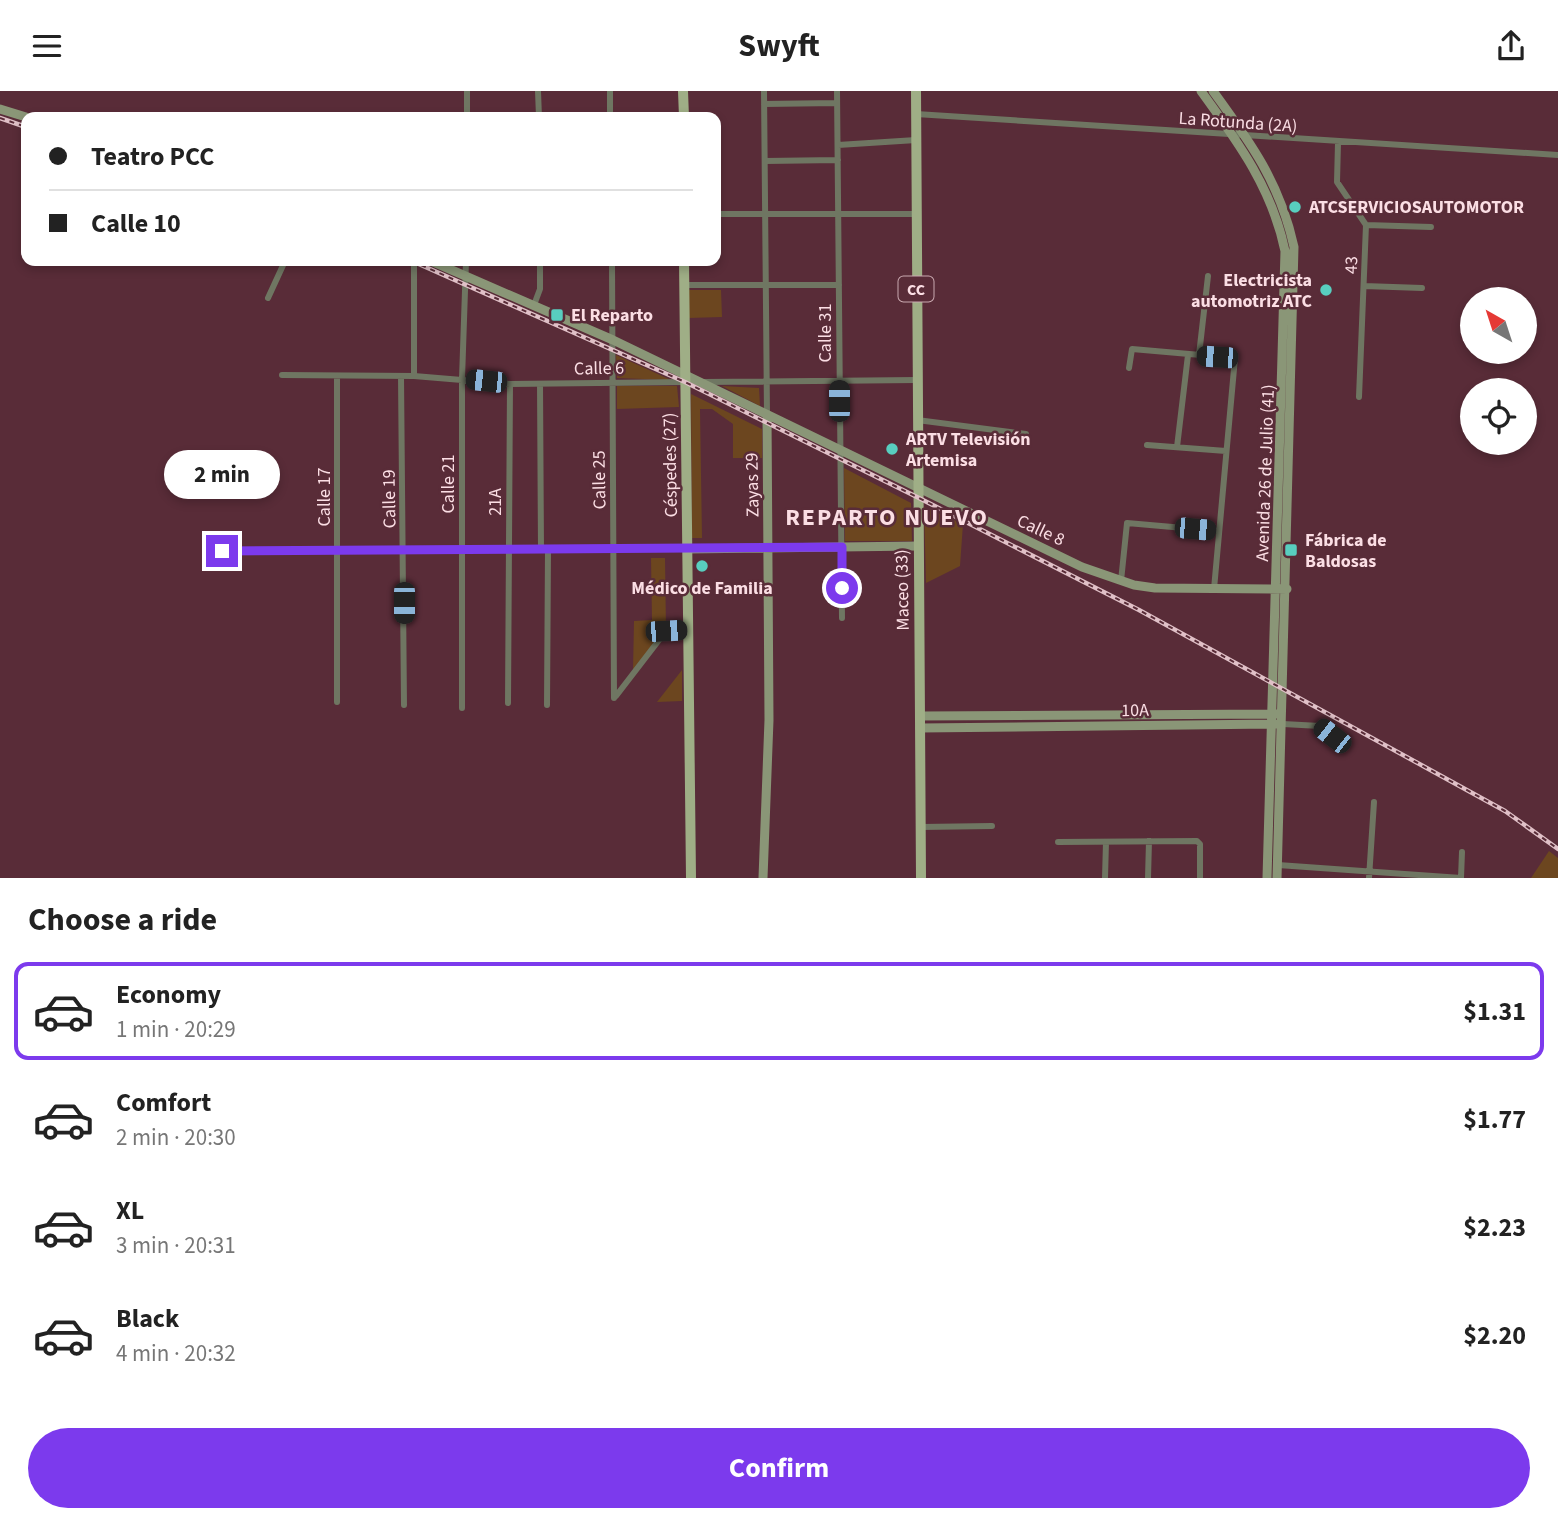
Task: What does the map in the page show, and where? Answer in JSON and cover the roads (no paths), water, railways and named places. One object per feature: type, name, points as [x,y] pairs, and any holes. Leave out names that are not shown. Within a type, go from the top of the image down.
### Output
[{"type":"main road","points":[[683,91],[684,112]]},
{"type":"main road","name":"Maceo (33)","points":[[916,91],[921,878]]},
{"type":"main road","name":"Céspedes (27)","points":[[684,266],[691,878]]},
{"type":"street","points":[[467,91],[467,112]]},
{"type":"street","points":[[538,91],[538,112]]},
{"type":"street","points":[[610,91],[610,112]]},
{"type":"street","name":"Zayas 29","points":[[763,878],[769,720],[764,91]]},
{"type":"street","name":"Calle 31","points":[[837,91],[842,618]]},
{"type":"street","name":"Avenida 26 de Julio (41)","points":[[1201,91],[1234,136],[1271,200],[1285,251],[1282,589]]},
{"type":"street","name":"Avenida 26 de Julio (41)","points":[[1213,91],[1247,137],[1280,196],[1294,247],[1278,719],[1277,878]]},
{"type":"street","points":[[764,104],[837,103]]},
{"type":"street","points":[[0,109],[21,115]]},
{"type":"street","name":"La Rotunda (2A)","points":[[916,114],[1558,155]]},
{"type":"street","points":[[838,145],[916,140]]},
{"type":"street","points":[[1339,143],[1337,182],[1366,225],[1431,227]]},
{"type":"street","points":[[765,161],[838,160]]},
{"type":"street","points":[[721,214],[916,214]]},
{"type":"street","name":"43","points":[[1359,397],[1366,225]]},
{"type":"street","points":[[268,298],[283,266]]},
{"type":"street","points":[[414,266],[414,376]]},
{"type":"street","name":"Calle 8","points":[[444,266],[613,340],[685,379],[699,382],[1082,567],[1121,581],[1155,588],[1282,589]]},
{"type":"street","name":"Calle 21","points":[[462,708],[462,379],[467,266]]},
{"type":"street","points":[[534,305],[540,289],[540,266]]},
{"type":"street","name":"Calle 25","points":[[612,266],[614,698],[666,631],[688,629]]},
{"type":"street","points":[[1199,355],[1208,276]]},
{"type":"street","points":[[684,285],[839,285]]},
{"type":"street","points":[[1364,286],[1422,288]]},
{"type":"street","points":[[1129,369],[1132,349],[1236,358],[1214,589]]},
{"type":"street","points":[[1177,447],[1188,355]]},
{"type":"street","name":"Calle 6","points":[[282,375],[414,376],[510,384],[685,379]]},
{"type":"street","name":"Calle 17","points":[[337,376],[337,702]]},
{"type":"street","name":"Calle 19","points":[[401,376],[405,551],[404,705]]},
{"type":"street","points":[[699,382],[917,380]]},
{"type":"street","name":"21A","points":[[508,703],[510,384]]},
{"type":"street","points":[[540,384],[547,705]]},
{"type":"street","points":[[917,420],[1026,434]]},
{"type":"street","points":[[1147,445],[1226,451]]},
{"type":"street","points":[[1121,581],[1128,523],[1218,531]]},
{"type":"street","points":[[222,551],[918,546]]},
{"type":"street","points":[[1062,715],[1062,727]]},
{"type":"street","name":"10A","points":[[920,716],[1062,715],[1278,719],[1320,726],[1343,745]]},
{"type":"street","name":"Avenida 26 de Julio (41)","points":[[1267,878],[1278,719]]},
{"type":"street","name":"10A","points":[[920,728],[1062,727],[1278,719]]},
{"type":"street","points":[[1370,874],[1374,802]]},
{"type":"street","points":[[921,827],[992,826]]},
{"type":"street","points":[[1148,878],[1149,841]]},
{"type":"street","points":[[1058,842],[1199,842],[1200,878]]},
{"type":"street","points":[[1105,878],[1106,842]]},
{"type":"street","points":[[1278,865],[1370,874],[1461,878],[1462,852]]},
{"type":"railway","points":[[0,118],[21,125]]},
{"type":"railway","points":[[423,266],[685,382],[1139,610],[1505,811],[1558,849]]},
{"type":"place","name":"ATCSERVICIOSAUTOMOTOR","points":[[1295,207]]},
{"type":"place","name":"Electricista automotriz ATC","points":[[1326,290]]},
{"type":"place","name":"El Reparto","points":[[557,315]]},
{"type":"place","name":"ARTV Televisión Artemisa","points":[[892,449]]},
{"type":"place","name":"Fábrica de Baldosas","points":[[1291,550]]},
{"type":"place","name":"Médico de Familia","points":[[702,566]]},
{"type":"district","name":"REPARTO NUEVO","points":[[887,517]]}]
